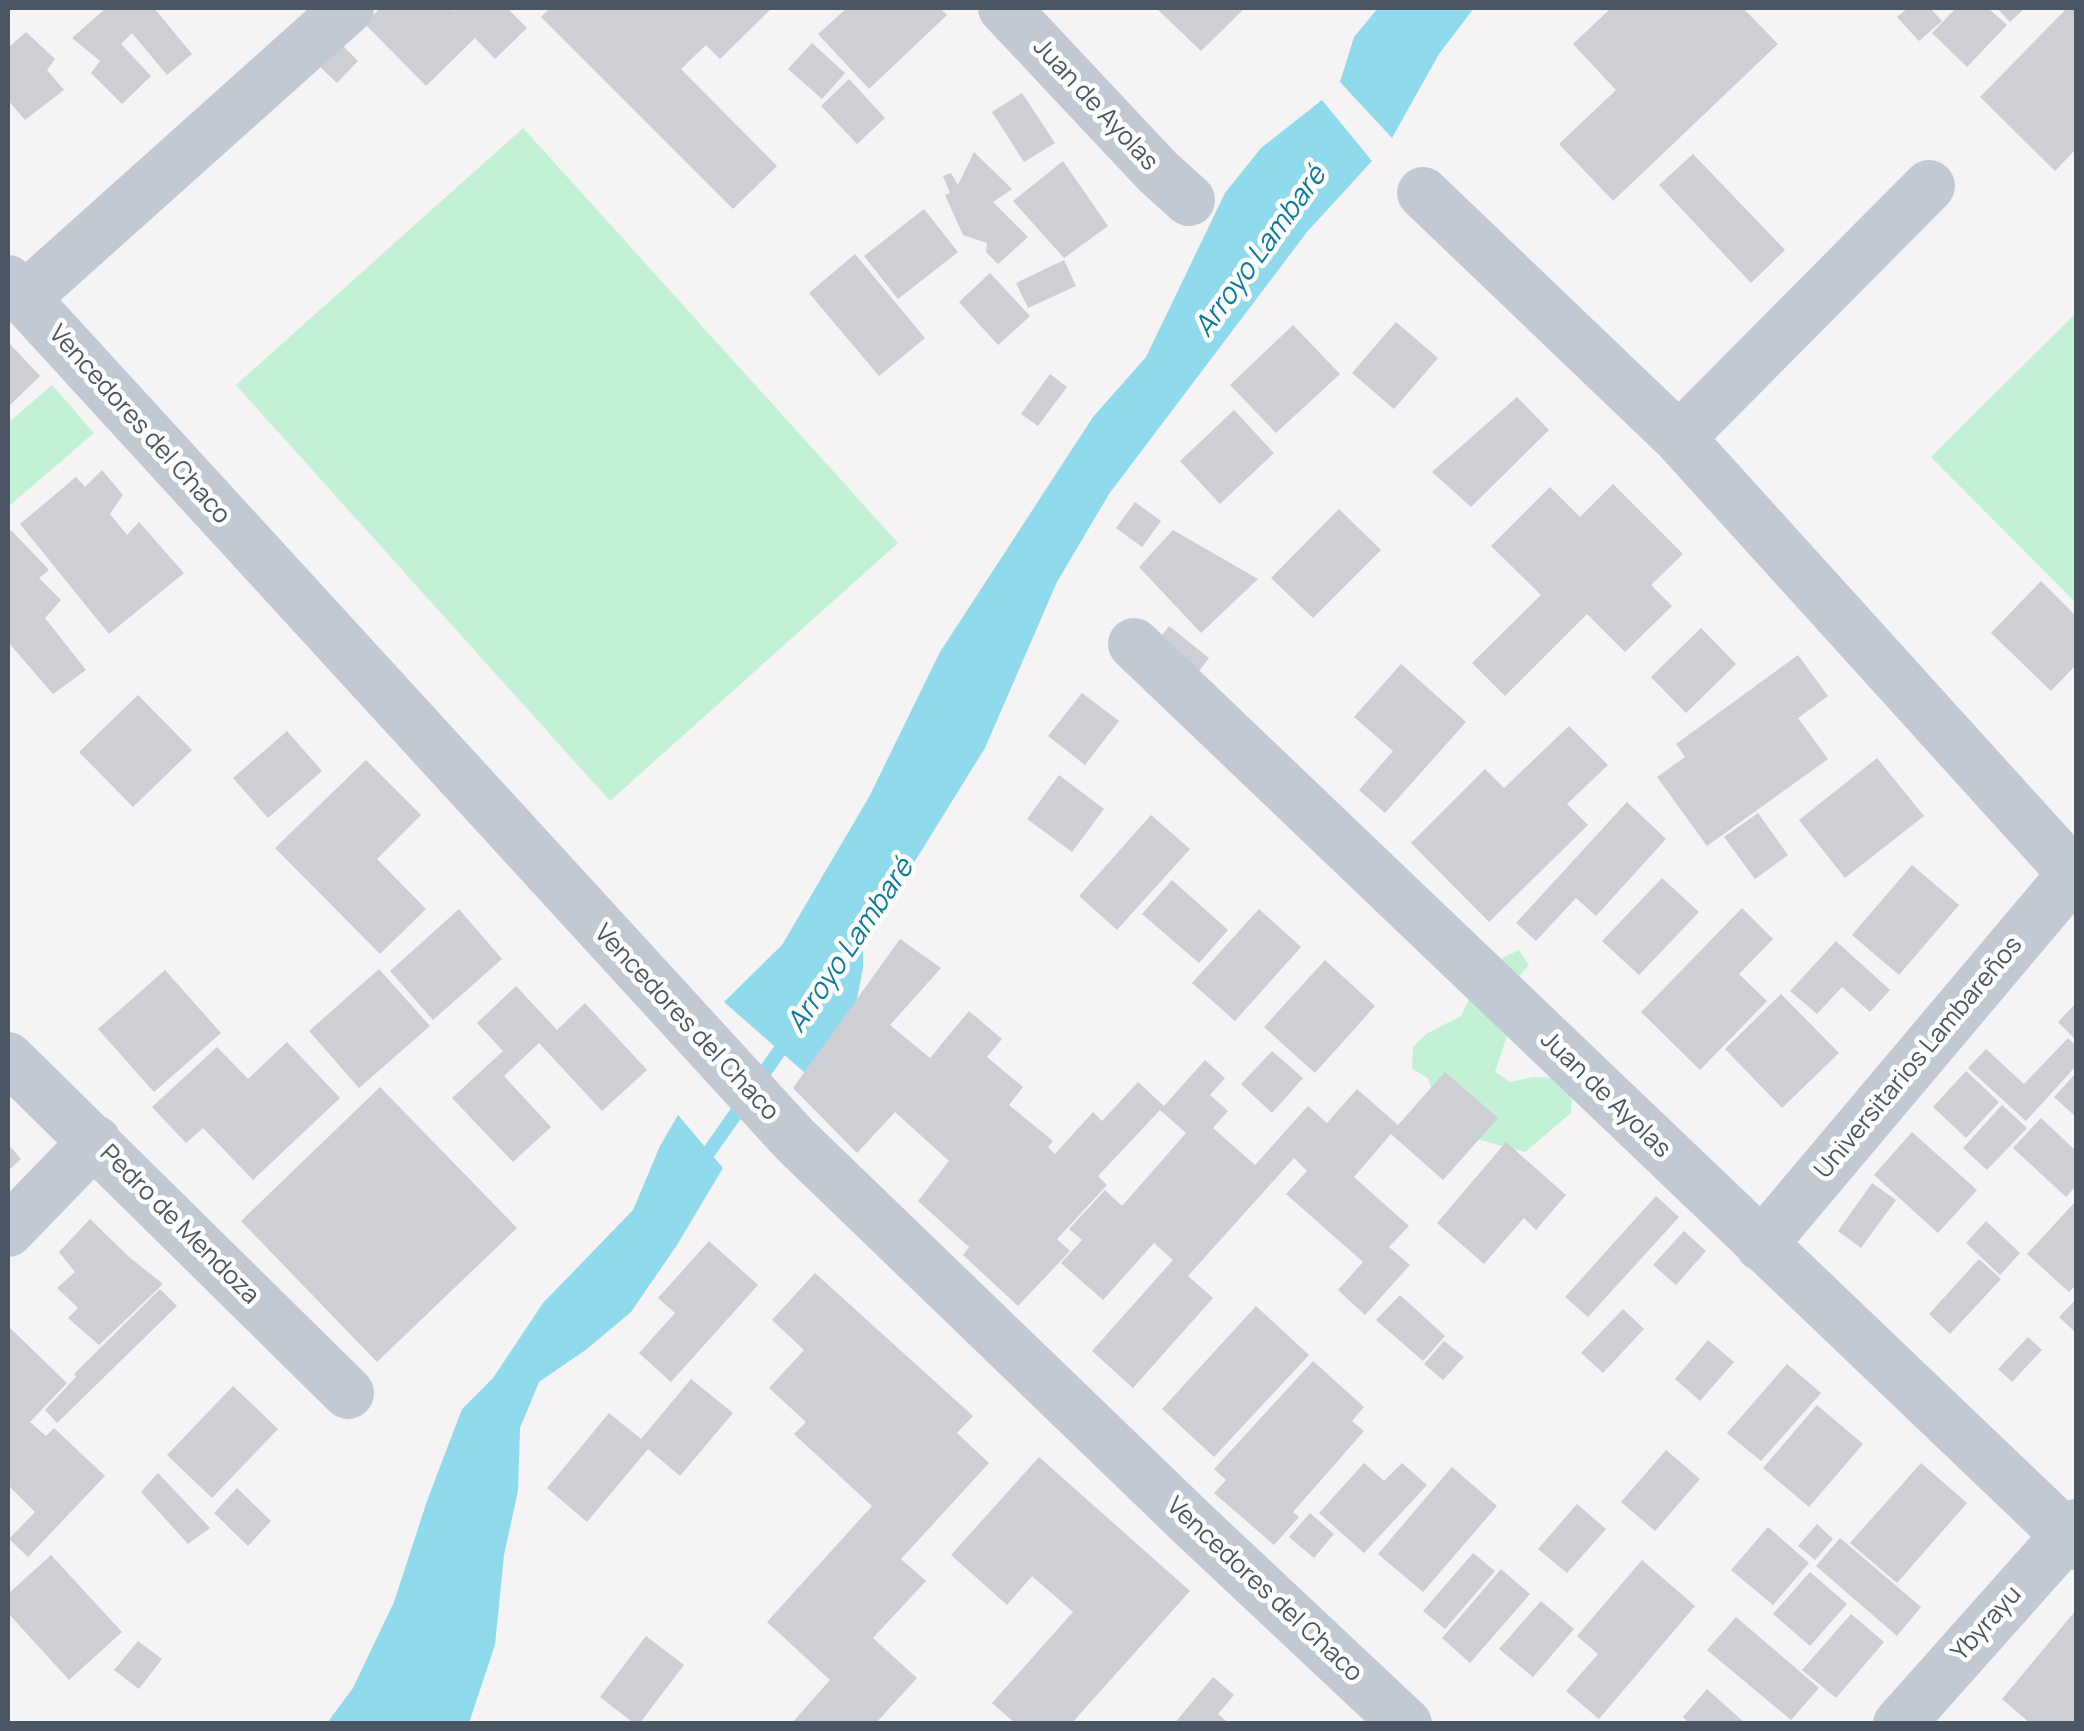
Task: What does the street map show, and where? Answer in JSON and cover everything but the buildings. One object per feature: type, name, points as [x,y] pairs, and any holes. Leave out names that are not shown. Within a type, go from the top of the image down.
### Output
[{"type":"street","points":[[16,290],[348,8]]},
{"type":"street","name":"Juan de Ayolas","points":[[1004,8],[1189,200]]},
{"type":"street","points":[[1678,438],[1928,186]]},
{"type":"street","points":[[1423,193],[1678,438],[2075,872]]},
{"type":"street","name":"Vencedores del Chaco","points":[[16,290],[795,1140],[1406,1724]]},
{"type":"street","name":"Juan de Ayolas","points":[[1134,644],[1762,1245],[2073,1535]]},
{"type":"street","name":"Universitarios Lambareños","points":[[1762,1245],[2075,872]]},
{"type":"street","name":"Pedro de Mendoza","points":[[8,1058],[348,1393]]},
{"type":"street","points":[[8,1231],[95,1141]]},
{"type":"street","name":"Ybyrayu","points":[[1899,1724],[2073,1535]]},
{"type":"green space","points":[[523,128],[898,543],[610,801],[236,385]]},
{"type":"green space","points":[[2076,313],[2076,603],[1931,457]]},
{"type":"green space","points":[[52,385],[94,433],[8,507],[8,423]]},
{"type":"green space","points":[[1519,950],[1529,965],[1516,980],[1508,1033],[1495,1072],[1510,1082],[1533,1077],[1560,1078],[1572,1094],[1571,1113],[1525,1152],[1473,1138],[1433,1096],[1428,1078],[1412,1069],[1413,1047],[1426,1034],[1461,1016],[1486,966]]},
{"type":"water","points":[[1378,8],[1474,8],[1439,54],[1392,138],[1340,82],[1354,37]]},
{"type":"water","points":[[1322,100],[1372,161],[1307,232],[1109,494],[1057,582],[985,748],[863,945],[854,1015],[805,1073],[724,1002],[782,945],[869,797],[940,652],[1093,417],[1146,357],[1225,193],[1261,148]]},
{"type":"water","points":[[678,1115],[723,1168],[631,1312],[539,1382],[520,1428],[518,1491],[504,1555],[495,1645],[469,1723],[327,1723],[353,1688],[394,1602],[462,1409],[493,1378],[543,1303],[633,1210]]},
{"type":"waterway","name":"Arroyo Lambaré","points":[[756,1084],[790,1036]]},
{"type":"waterway","name":"Arroyo Lambaré","points":[[699,1166],[744,1102]]}]
